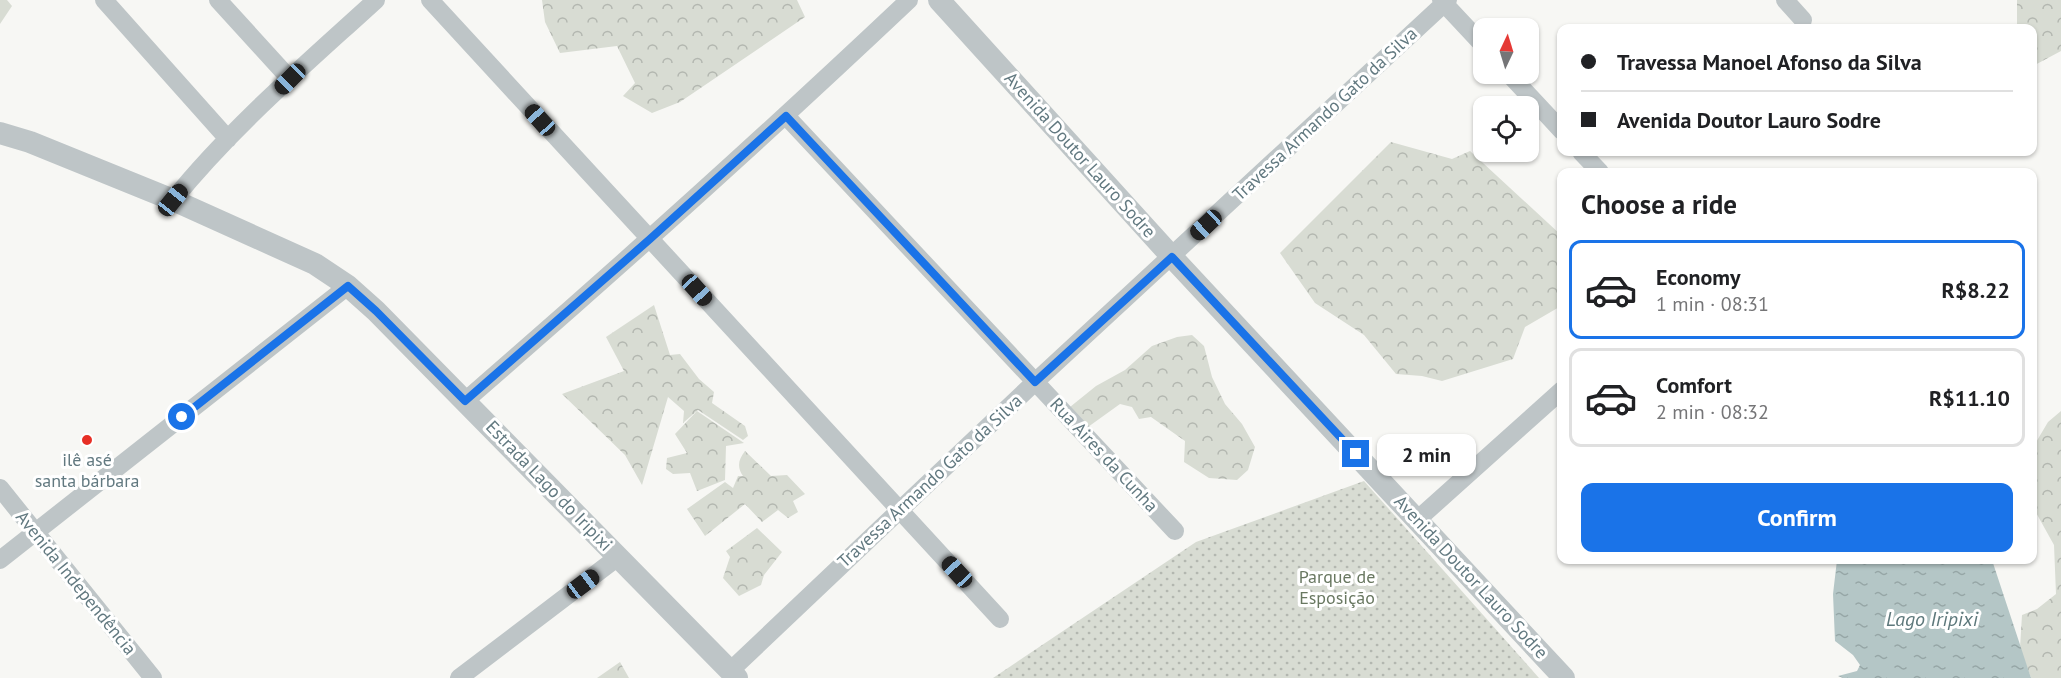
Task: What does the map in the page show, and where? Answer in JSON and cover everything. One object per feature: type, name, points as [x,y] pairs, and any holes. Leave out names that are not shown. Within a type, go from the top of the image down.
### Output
[{"type":"street","points":[[104,0],[228,140]]},
{"type":"street","points":[[218,0],[290,79]]},
{"type":"street","points":[[173,200],[194,174],[228,140],[376,0]]},
{"type":"street","points":[[430,0],[1000,619]]},
{"type":"street","points":[[465,401],[650,239],[786,116],[909,0]]},
{"type":"street","name":"Avenida Doutor Lauro Sodre","points":[[939,0],[1172,257],[1564,678]]},
{"type":"street","points":[[1785,0],[1803,20]]},
{"type":"street","points":[[1444,1],[1473,34]]},
{"type":"street","name":"Travessa Armando Gato da Silva","points":[[734,674],[899,510],[1444,1]]},
{"type":"street","points":[[1518,84],[1557,126]]},
{"type":"street","name":"Rua Aires da Cunha","points":[[786,116],[1175,531]]},
{"type":"street","name":"Estrada Lago do Iripixi","points":[[0,133],[30,142],[173,200],[315,264],[348,286],[376,311],[734,674]]},
{"type":"street","points":[[1585,156],[1596,168]]},
{"type":"street","points":[[0,560],[348,286]]},
{"type":"street","points":[[1418,519],[1557,394]]},
{"type":"street","name":"Avenida Independência","points":[[0,488],[153,678]]},
{"type":"street","points":[[459,678],[618,557]]},
{"type":"green space","points":[[0,0],[7,0],[12,6],[0,24]]},
{"type":"green space","points":[[542,0],[797,0],[805,17],[680,102],[652,113],[623,96],[635,83],[617,46],[560,53],[545,22]]},
{"type":"green space","points":[[2017,0],[2061,0],[2061,51],[2037,64],[2037,24],[2017,24]]},
{"type":"green space","points":[[1391,142],[1452,159],[1470,151],[1473,154],[1473,162],[1482,162],[1557,231],[1557,308],[1525,327],[1513,359],[1442,381],[1422,376],[1396,374],[1364,335],[1315,303],[1280,253]]},
{"type":"green space","points":[[654,305],[670,355],[680,354],[699,379],[714,392],[712,403],[745,426],[748,436],[743,440],[698,410],[683,423],[684,411],[668,397],[642,485],[625,455],[562,394],[624,371],[606,337]]},
{"type":"green space","points":[[1192,335],[1204,346],[1212,377],[1225,404],[1242,424],[1255,447],[1248,470],[1237,480],[1209,478],[1184,462],[1185,441],[1151,417],[1139,419],[1132,407],[1120,404],[1088,427],[1070,407],[1096,386],[1125,370],[1152,346],[1177,337]]},
{"type":"green space","points":[[697,411],[744,443],[726,446],[725,480],[697,491],[690,473],[673,474],[666,469],[667,458],[687,453],[675,434]]},
{"type":"green space","points":[[2061,411],[2061,678],[2031,678],[2020,648],[2022,615],[2037,609],[2056,594],[2054,545],[2037,514],[2037,441],[2048,422]]},
{"type":"green space","points":[[745,451],[771,476],[787,475],[805,494],[793,501],[798,512],[788,518],[778,510],[762,522],[745,504],[705,536],[687,509],[725,482],[733,488],[738,476],[743,476],[739,463]]},
{"type":"green space","name":"Parque de Esposição","points":[[1364,481],[1539,678],[993,678],[1196,542]]},
{"type":"green space","points":[[757,528],[782,552],[764,575],[761,585],[739,596],[723,578],[730,557],[726,551]]},
{"type":"green space","points":[[620,662],[629,678],[597,678]]},
{"type":"water","name":"Lago Iripixi","points":[[1837,564],[1993,564],[2031,678],[1843,678],[1838,676],[1857,671],[1860,665],[1853,655],[1835,641],[1833,594]]},
{"type":"place","name":"ilê asé santa bárbara","points":[[87,440]]},
{"type":"route","points":[[182,417],[348,286],[465,401],[786,116],[1035,382],[1172,257],[1356,454]]}]
